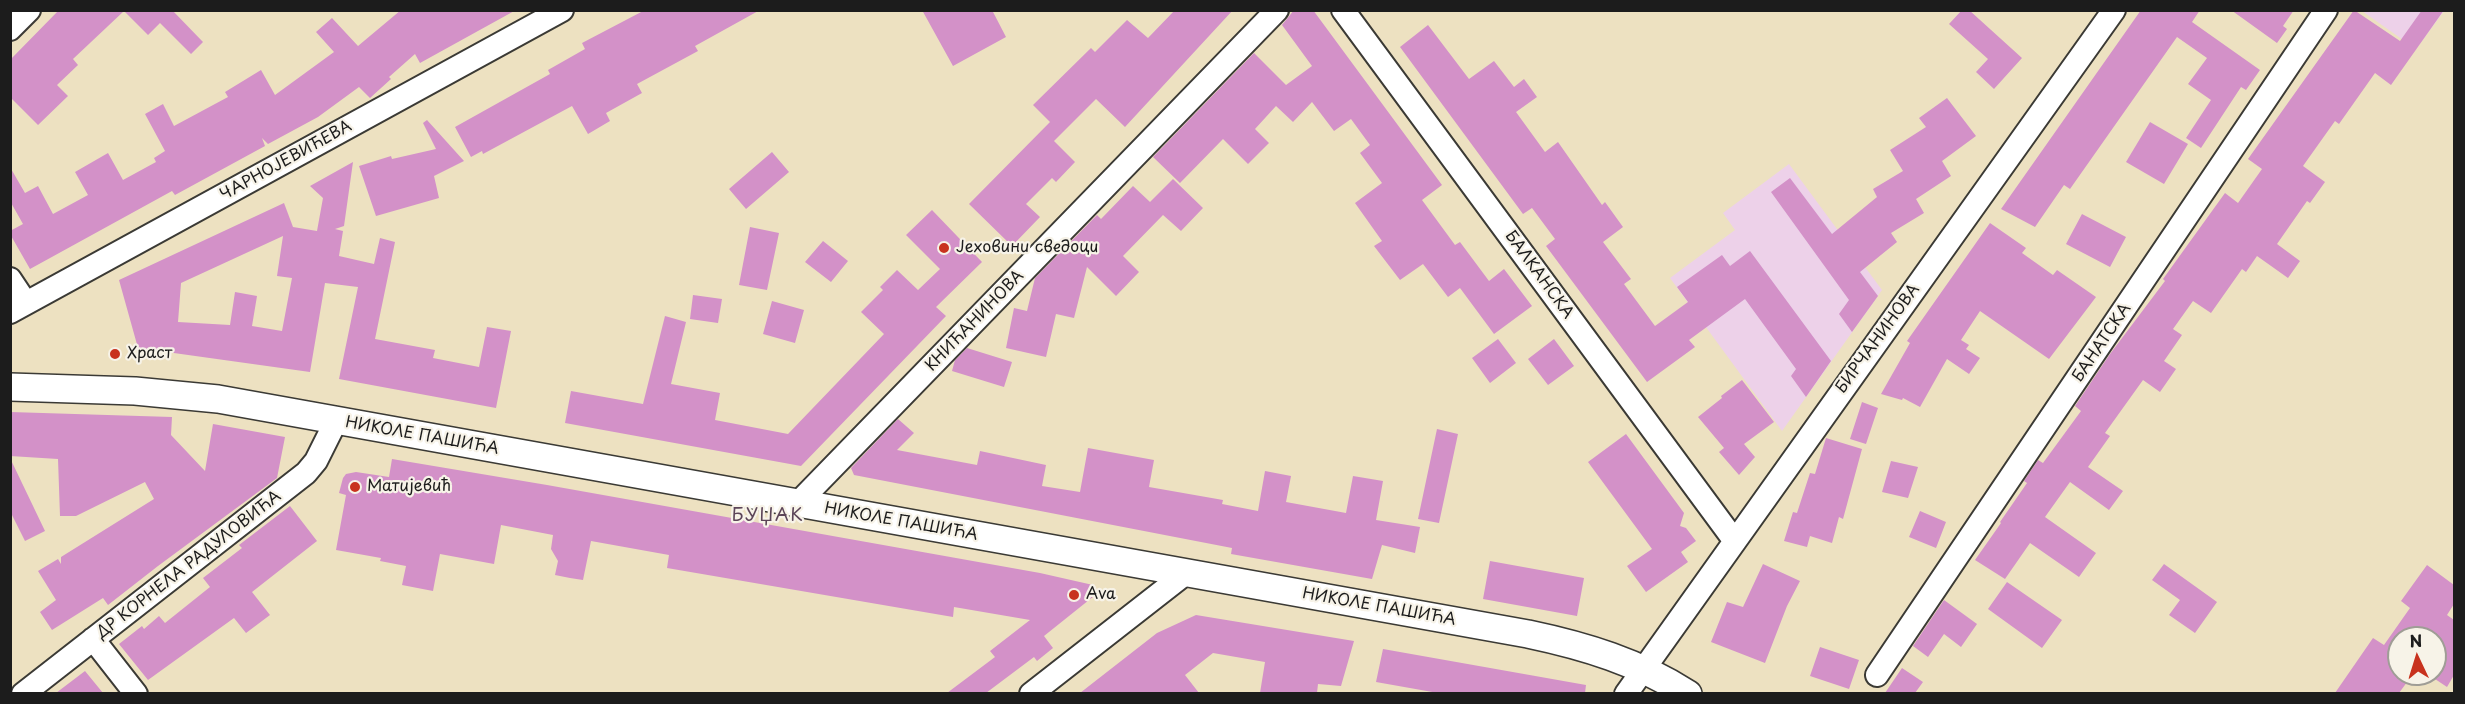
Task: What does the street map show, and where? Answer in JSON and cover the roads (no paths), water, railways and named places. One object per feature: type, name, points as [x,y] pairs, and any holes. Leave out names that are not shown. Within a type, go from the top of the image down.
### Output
[{"type":"main road","name":"НИКОЛЕ ПАШИЋА","points":[[10,387],[135,392],[207,398],[1538,636],[1606,653],[1643,668],[1688,693]]},
{"type":"street","points":[[10,29],[29,10]]},
{"type":"street","name":"ЧАРНОЈЕВИЋЕВА","points":[[18,307],[562,10]]},
{"type":"street","name":"КНИЋАНИНОВА","points":[[798,503],[1277,10]]},
{"type":"street","name":"БАЛКАНСКА","points":[[1343,10],[1734,540]]},
{"type":"street","name":"БИРЧАНИНОВА","points":[[1626,693],[2114,10]]},
{"type":"street","name":"БАНАТСКА","points":[[1877,675],[2326,10]]},
{"type":"street","points":[[10,279],[18,307]]},
{"type":"street","name":"ДР КОРНЕЛА РАДУЛОВИЋА","points":[[23,693],[306,473],[316,461],[336,420]]},
{"type":"street","points":[[1031,693],[1186,573]]},
{"type":"street","points":[[93,639],[136,693]]},
{"type":"place","name":"Јеховини сведоци","points":[[944,248]]},
{"type":"place","name":"Храст","points":[[115,354]]},
{"type":"place","name":"Матијевић","points":[[355,487]]},
{"type":"place","name":"Ava","points":[[1074,595]]},
{"type":"district","name":"БУЏАК","points":[[768,516]]}]
